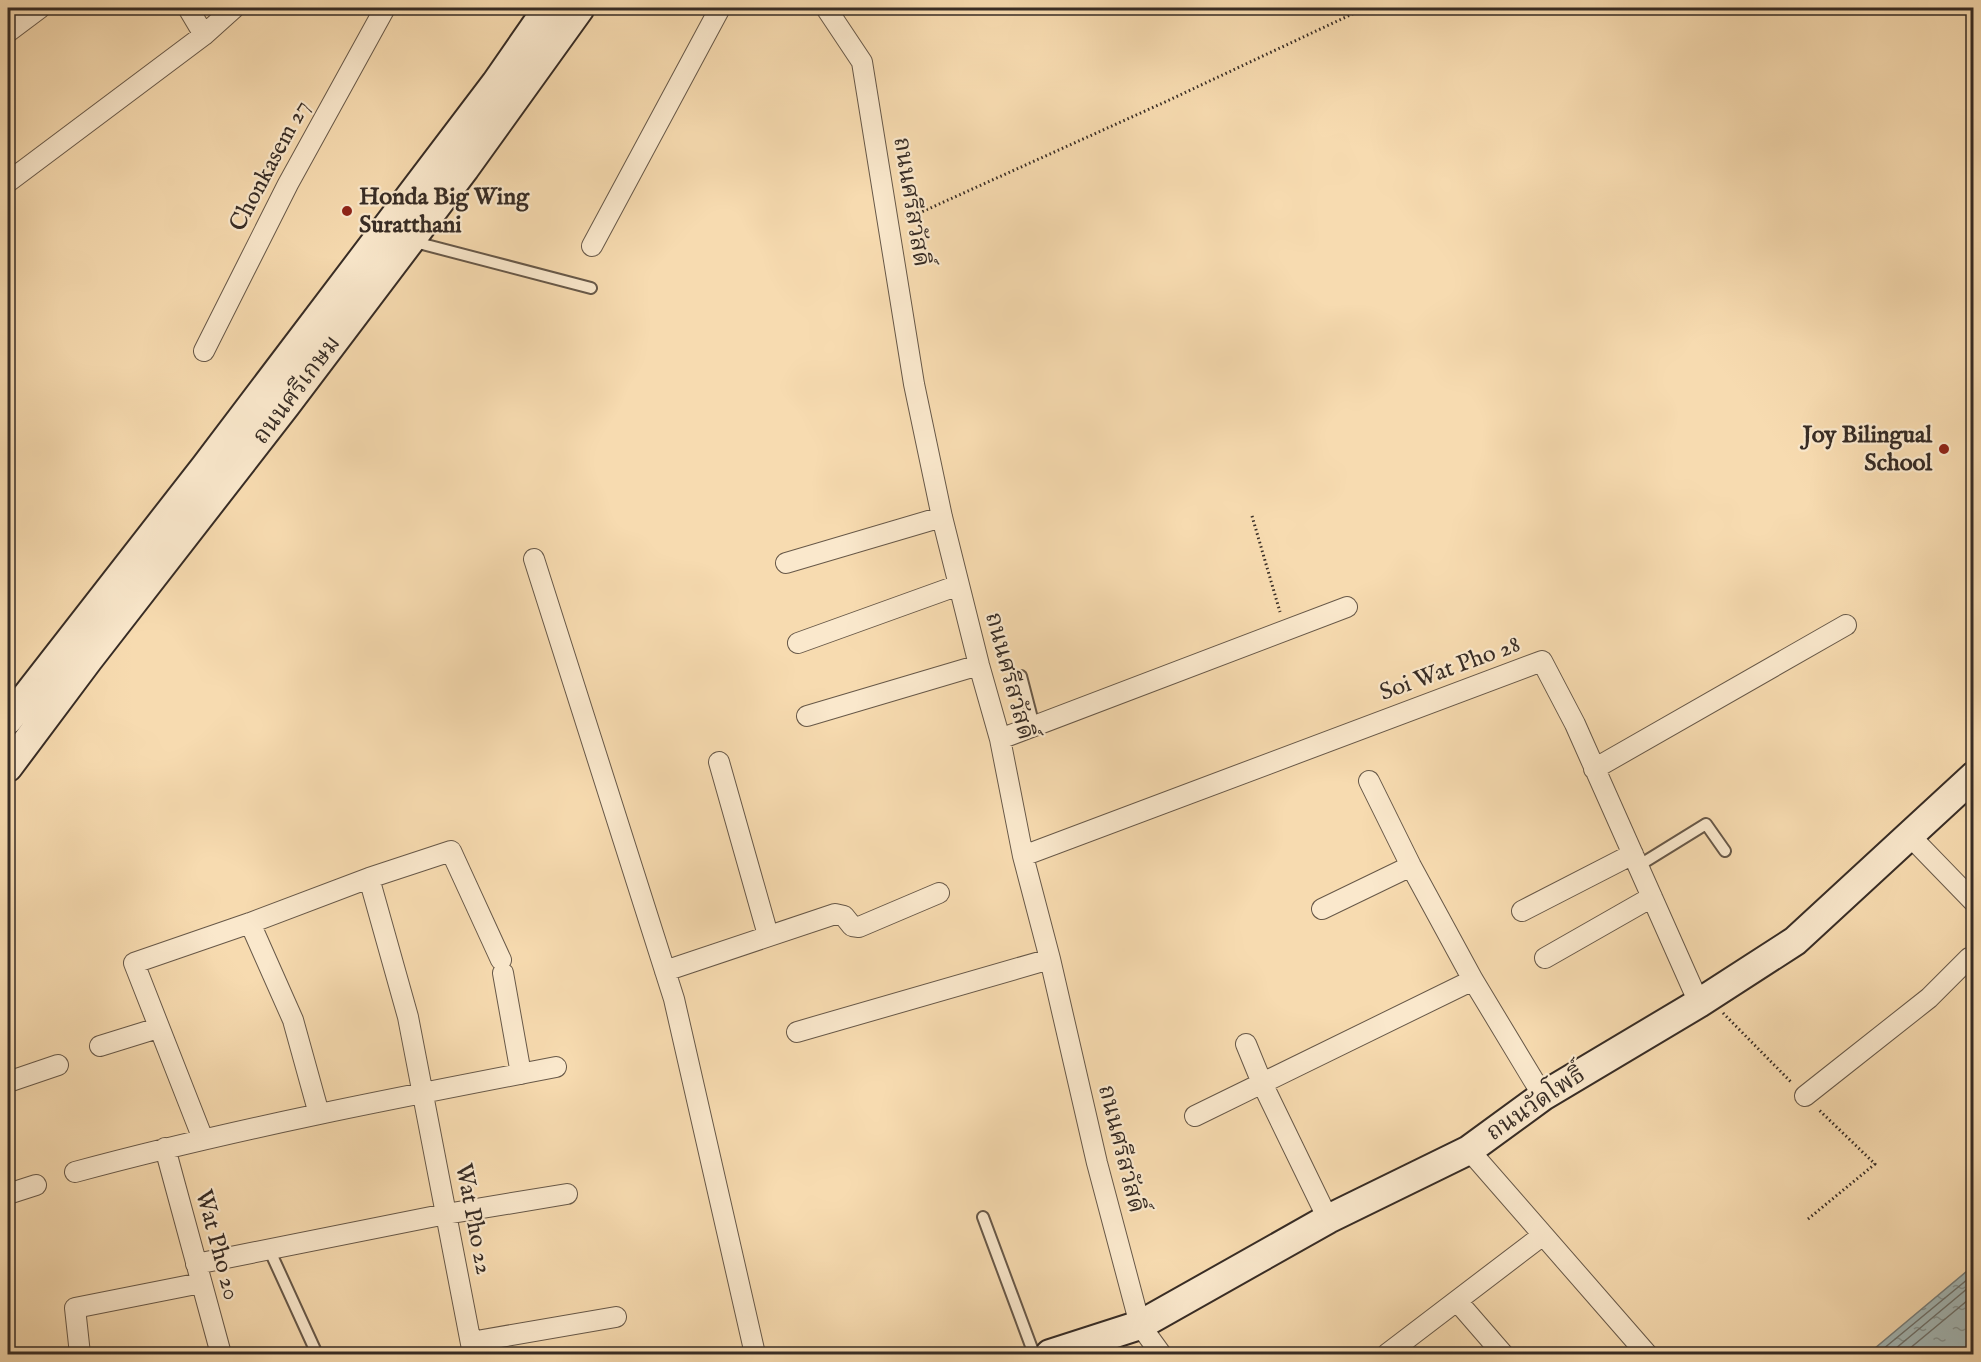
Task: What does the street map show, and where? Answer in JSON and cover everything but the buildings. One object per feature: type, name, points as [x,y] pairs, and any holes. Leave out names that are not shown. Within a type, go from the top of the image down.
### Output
[{"type":"main road","name":"ถนนศรีเกษม","points":[[8,767],[88,660],[548,8]]},
{"type":"main road","name":"ถนนศรีเกษม","points":[[8,720],[275,397],[410,241],[580,8]]},
{"type":"main road","name":"ถนนวัดโพธิ์","points":[[1050,1354],[1140,1325],[1328,1220],[1469,1150],[1543,1096],[1699,1003],[1795,941],[1974,776]]},
{"type":"street","points":[[8,32],[40,8]]},
{"type":"street","points":[[188,8],[204,35]]},
{"type":"street","points":[[8,182],[204,35],[234,8]]},
{"type":"street","name":"Chonkasem 27","points":[[204,351],[288,184],[385,8]]},
{"type":"street","points":[[592,246],[720,8]]},
{"type":"street","name":"ถนนศรีสวัสดิ์","points":[[826,8],[862,62],[914,384],[942,517],[1000,739],[1023,856],[1050,959],[1097,1163],[1140,1325],[1161,1354]]},
{"type":"street","points":[[786,563],[942,517]]},
{"type":"street","points":[[534,559],[674,999],[755,1354]]},
{"type":"street","points":[[798,643],[959,585]]},
{"type":"street","points":[[1000,739],[1347,607]]},
{"type":"street","points":[[1594,769],[1845,625]]},
{"type":"street","name":"Soi Wat Pho 28","points":[[1023,856],[1542,662],[1575,724],[1699,1003]]},
{"type":"street","points":[[807,716],[979,665]]},
{"type":"street","points":[[719,762],[768,935]]},
{"type":"street","points":[[1369,782],[1411,866],[1473,980],[1543,1096]]},
{"type":"street","points":[[1910,836],[1974,902]]},
{"type":"street","points":[[203,1139],[134,963],[250,923],[369,878],[452,851],[502,967],[521,1074]]},
{"type":"street","points":[[1522,911],[1636,860]]},
{"type":"street","points":[[1322,909],[1411,866]]},
{"type":"street","name":"Wat Pho 22","points":[[369,878],[408,1017],[472,1348]]},
{"type":"street","points":[[665,971],[835,914],[840,914],[852,926],[859,927],[939,893]]},
{"type":"street","points":[[1545,958],[1652,897]]},
{"type":"street","points":[[250,923],[292,1020],[319,1114]]},
{"type":"street","points":[[1805,1096],[1929,998],[1969,958]]},
{"type":"street","points":[[797,1032],[1050,959]]},
{"type":"street","points":[[1195,1116],[1473,980]]},
{"type":"street","points":[[100,1046],[158,1028]]},
{"type":"street","points":[[1246,1044],[1262,1083],[1328,1220]]},
{"type":"street","points":[[8,1082],[58,1065]]},
{"type":"street","points":[[75,1172],[203,1139],[422,1092],[556,1067]]},
{"type":"street","name":"Wat Pho 20","points":[[165,1148],[220,1354]]},
{"type":"street","points":[[1469,1150],[1647,1354]]},
{"type":"street","points":[[8,1194],[36,1185]]},
{"type":"street","points":[[196,1264],[446,1214],[567,1194]]},
{"type":"street","points":[[1387,1354],[1543,1235]]},
{"type":"street","points":[[80,1354],[75,1308],[201,1283]]},
{"type":"street","points":[[1456,1301],[1503,1354]]},
{"type":"street","points":[[472,1348],[616,1317]]},
{"type":"lane","points":[[410,241],[591,288]]},
{"type":"lane","points":[[1021,676],[1034,726]]},
{"type":"lane","points":[[1636,860],[1707,824],[1725,851]]},
{"type":"lane","points":[[983,1217],[1034,1354]]},
{"type":"lane","points":[[269,1249],[317,1354]]},
{"type":"path","points":[[889,227],[1166,102],[1365,8]]},
{"type":"path","points":[[1252,516],[1286,631]]},
{"type":"water","points":[[1973,1266],[1973,1354],[1868,1354]]},
{"type":"place","name":"Honda Big Wing Suratthani","points":[[347,211]]},
{"type":"place","name":"Joy Bilingual School","points":[[1944,449]]}]
